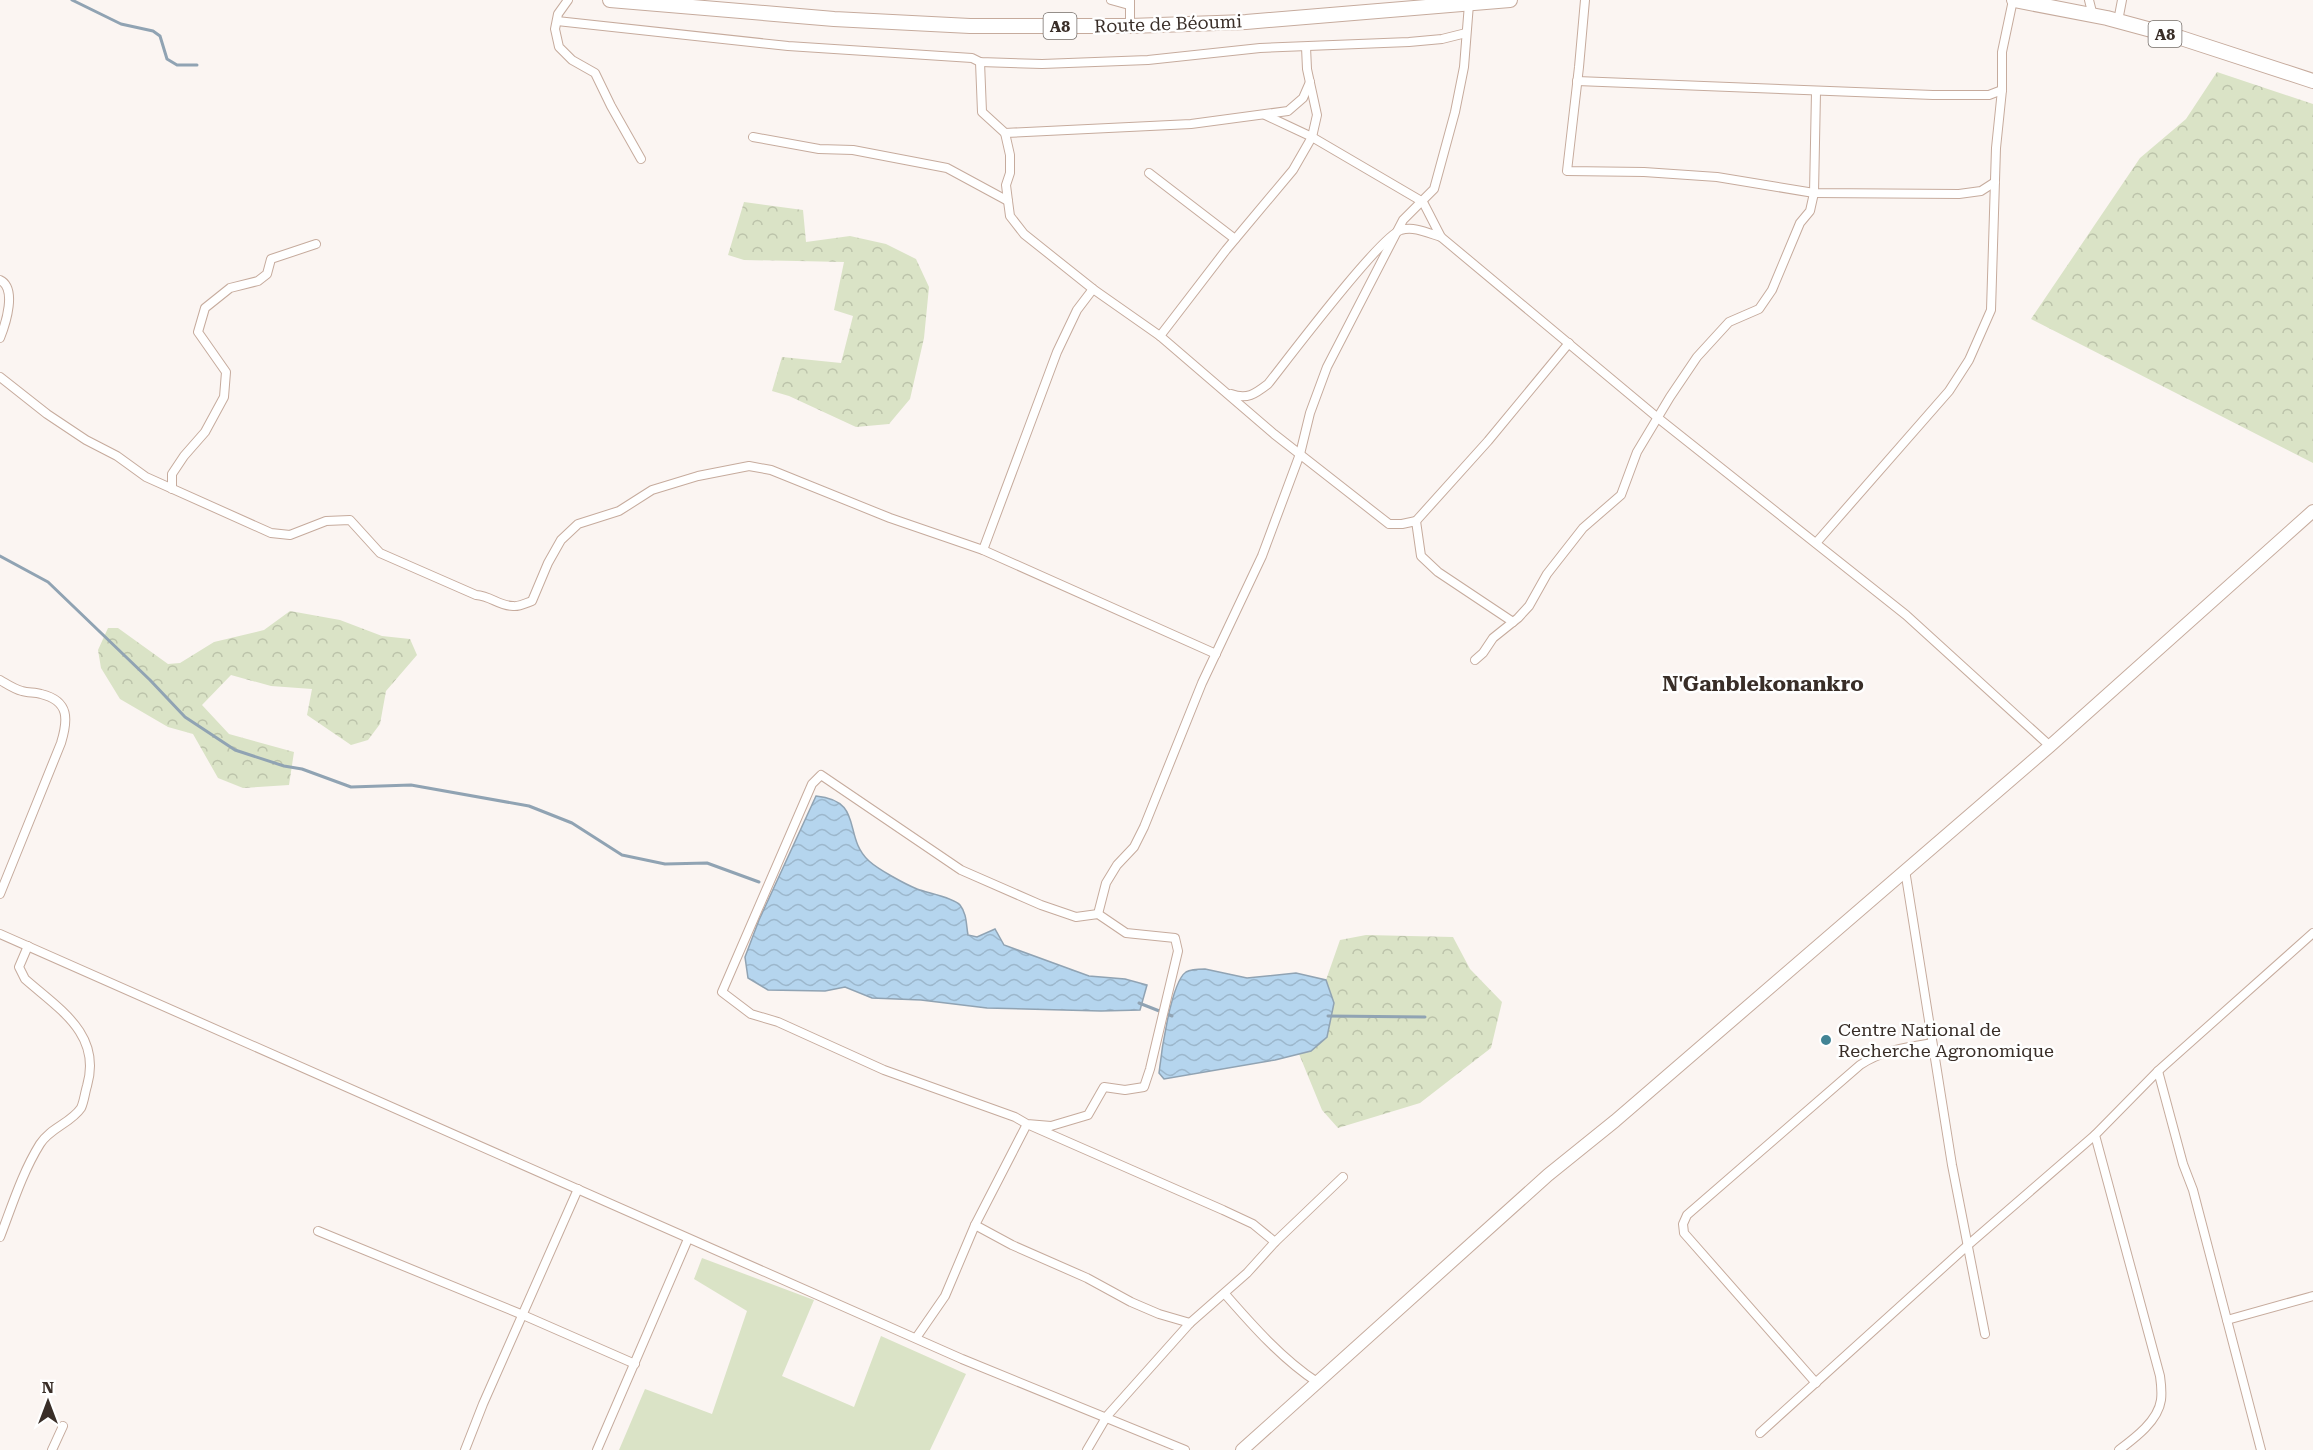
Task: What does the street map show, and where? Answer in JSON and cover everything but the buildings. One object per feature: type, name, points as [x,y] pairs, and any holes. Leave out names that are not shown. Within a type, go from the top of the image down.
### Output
[{"type":"main road","name":"Route de Béoumi","points":[[609,0],[834,19],[970,26],[1130,26],[1245,22],[1510,0]]},
{"type":"main road","name":"A8","points":[[2014,0],[2118,21],[2313,81]]},
{"type":"main road","points":[[1242,1450],[1548,1175],[1615,1121],[2050,746],[2313,511]]},
{"type":"street","points":[[568,0],[558,14],[555,29],[560,47],[572,60],[595,73],[610,106],[641,159]]},
{"type":"street","points":[[1111,0],[1129,2],[1130,26]]},
{"type":"street","points":[[1585,0],[1566,171],[1644,172],[1717,177],[1814,193],[1959,194],[1981,191],[1995,182]]},
{"type":"street","points":[[1816,543],[1949,391],[1969,360],[1991,310],[1996,148],[2002,90],[2002,51],[2014,0]]},
{"type":"street","points":[[2089,0],[2093,16]]},
{"type":"street","points":[[2118,21],[2122,0]]},
{"type":"street","points":[[1098,914],[1106,883],[1116,865],[1134,847],[1215,654],[1262,556],[1300,454],[1310,413],[1327,367],[1403,220],[1434,189],[1464,67],[1469,4]]},
{"type":"street","points":[[557,21],[788,46],[972,57],[980,62],[1042,64],[1148,60],[1260,48],[1408,42],[1442,39],[1466,33]]},
{"type":"street","points":[[1160,336],[1235,239],[1293,170],[1312,137],[1317,115],[1306,47]]},
{"type":"street","points":[[980,62],[982,111],[1005,133],[1010,155],[1010,173],[1006,185],[1010,216],[1023,234],[1093,289],[1160,336],[1300,454],[1389,524],[1416,521],[1488,441],[1569,343]]},
{"type":"street","points":[[1577,81],[1816,92],[1975,96],[1989,95],[2002,90]]},
{"type":"street","points":[[1005,133],[1191,124],[1265,115],[1288,111],[1303,99],[1310,82]]},
{"type":"street","points":[[1475,660],[1493,638],[1529,606],[1547,574],[1583,528],[1621,495],[1636,452],[1697,357],[1729,322],[1759,309],[1772,290],[1800,223],[1810,211],[1814,193],[1816,92]]},
{"type":"street","points":[[1265,115],[1312,137],[1423,202],[1441,237]]},
{"type":"street","points":[[753,137],[819,149],[853,150],[947,168],[1008,201]]},
{"type":"street","points":[[1149,172],[1235,239]]},
{"type":"street","points":[[1225,392],[1240,397],[1252,396],[1268,384],[1370,257],[1399,230],[1417,229],[1441,237],[1658,418],[1906,615],[2050,746]]},
{"type":"street","points":[[172,489],[172,474],[184,456],[206,432],[224,397],[226,372],[198,333],[205,308],[230,288],[258,281],[267,274],[271,259],[316,244]]},
{"type":"street","points":[[0,280],[6,282],[10,293],[0,338]]},
{"type":"street","points":[[983,550],[1057,352],[1077,310],[1093,289]]},
{"type":"street","points":[[0,377],[86,441],[117,456],[146,477],[172,489],[271,533],[290,535],[326,521],[350,520],[380,553],[476,595],[489,596],[500,603],[514,607],[532,601],[548,563],[561,540],[578,524],[619,511],[652,490],[689,478],[749,466],[771,470],[890,518],[983,550],[1215,654]]},
{"type":"street","points":[[1416,521],[1421,556],[1438,572],[1513,622]]},
{"type":"street","points":[[0,680],[21,691],[43,694],[56,700],[65,710],[67,723],[0,894]]},
{"type":"street","points":[[1027,1124],[1051,1126],[1088,1115],[1104,1087],[1125,1090],[1144,1087],[1178,951],[1175,938],[1126,933],[1098,914],[1076,916],[1041,906],[961,870],[821,775],[812,784],[722,992],[752,1014],[778,1022],[884,1070],[1015,1117],[1027,1124],[1223,1210],[1252,1224],[1275,1242]]},
{"type":"street","points":[[1905,870],[1952,1165],[1985,1334]]},
{"type":"street","points":[[1760,1433],[1968,1245],[2095,1135],[2158,1071],[2313,933]]},
{"type":"street","points":[[0,934],[688,1239],[916,1338],[1185,1450]]},
{"type":"street","points":[[0,1237],[15,1195],[40,1143],[52,1130],[81,1107],[90,1074],[90,1054],[83,1033],[25,979],[20,967],[28,946]]},
{"type":"street","points":[[1816,1383],[1684,1233],[1683,1224],[1688,1215],[1869,1059],[1902,1048],[1932,1043]]},
{"type":"street","points":[[2158,1071],[2183,1164],[2193,1190],[2261,1450]]},
{"type":"street","points":[[916,1338],[945,1296],[975,1225],[1027,1124]]},
{"type":"street","points":[[2095,1135],[2160,1376],[2161,1401],[2154,1417],[2136,1437],[2120,1450]]},
{"type":"street","points":[[1087,1450],[1107,1416],[1190,1323],[1225,1294],[1343,1177]]},
{"type":"street","points":[[465,1450],[578,1189]]},
{"type":"street","points":[[975,1225],[1012,1245],[1087,1278],[1131,1302],[1159,1314],[1190,1323]]},
{"type":"street","points":[[318,1231],[523,1315],[635,1365]]},
{"type":"street","points":[[597,1450],[688,1239]]},
{"type":"street","points":[[1225,1294],[1250,1323],[1303,1373],[1317,1382]]},
{"type":"street","points":[[2227,1320],[2313,1296]]},
{"type":"street","points":[[52,1450],[63,1426]]},
{"type":"green space","points":[[2217,72],[2313,104],[2313,463],[2031,319],[2140,158],[2186,119]]},
{"type":"green space","points":[[744,202],[803,210],[806,242],[850,236],[886,244],[916,259],[929,287],[924,338],[910,399],[889,424],[856,427],[789,396],[772,391],[782,357],[841,363],[853,316],[834,310],[844,262],[744,260],[728,255]]},
{"type":"green space","points":[[290,611],[340,620],[382,636],[410,639],[417,655],[386,691],[380,724],[368,740],[351,745],[307,715],[312,689],[271,686],[231,675],[202,705],[229,734],[294,752],[289,785],[243,788],[218,778],[193,734],[168,727],[120,699],[101,668],[98,650],[108,628],[118,628],[168,664],[180,663],[214,642],[264,630]]},
{"type":"green space","points":[[1366,935],[1453,937],[1470,969],[1502,1002],[1491,1048],[1420,1103],[1338,1128],[1322,1110],[1299,1054],[1311,1051],[1334,1003],[1326,980],[1340,940]]},
{"type":"green space","points":[[702,1258],[814,1300],[782,1376],[854,1407],[881,1336],[966,1374],[930,1450],[619,1450],[645,1389],[712,1414],[747,1311],[694,1279]]},
{"type":"water","points":[[816,796],[831,799],[847,812],[856,841],[873,865],[921,891],[957,902],[965,916],[968,935],[977,937],[995,929],[1004,945],[1089,976],[1125,979],[1147,985],[1140,1010],[987,1008],[921,1000],[872,998],[845,987],[825,991],[768,990],[748,978],[745,957],[759,920]]},
{"type":"water","points":[[1205,969],[1247,978],[1296,973],[1326,980],[1334,1003],[1327,1037],[1311,1051],[1275,1060],[1164,1079],[1159,1073],[1160,1064],[1171,1003],[1176,989],[1186,972]]},
{"type":"waterway","points":[[72,0],[121,24],[153,31],[160,36],[167,59],[177,65],[197,65]]},
{"type":"waterway","points":[[0,556],[48,582],[185,717],[235,750],[284,766],[302,769],[351,787],[411,785],[529,806],[572,823],[622,855],[665,864],[707,863],[759,882]]},
{"type":"waterway","points":[[1139,1003],[1172,1016]]},
{"type":"waterway","points":[[1328,1016],[1425,1017]]},
{"type":"place","name":"Centre National de Recherche Agronomique","points":[[1826,1040]]},
{"type":"district","name":"N'Ganblekonankro","points":[[1763,684]]}]
